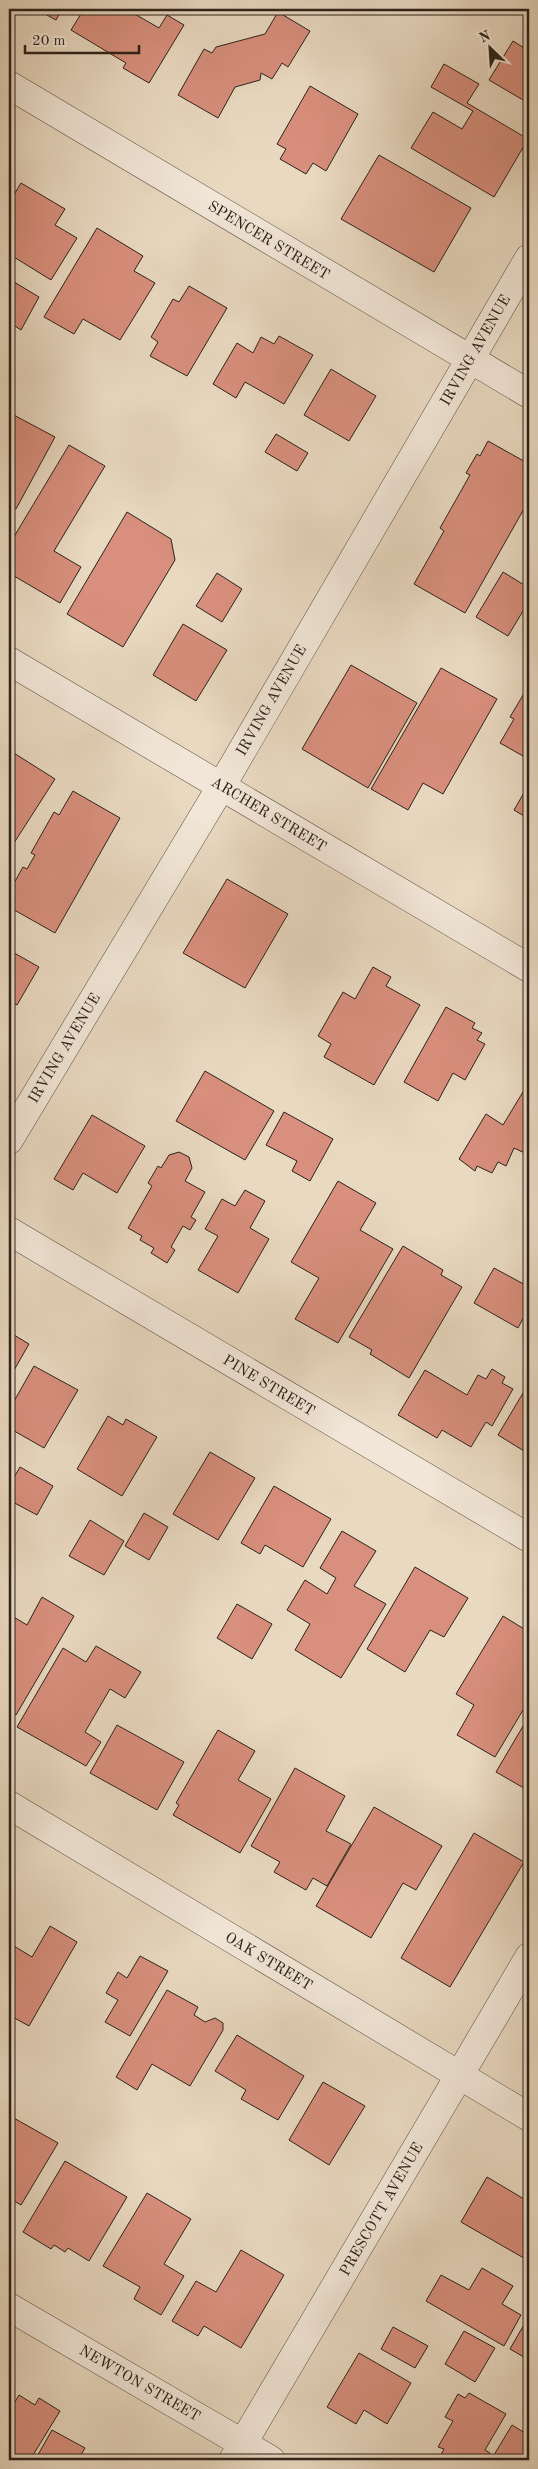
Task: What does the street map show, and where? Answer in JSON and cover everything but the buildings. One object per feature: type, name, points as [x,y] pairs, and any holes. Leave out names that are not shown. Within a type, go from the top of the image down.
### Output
[{"type":"street","name":"SPENCER STREET","points":[[9,85],[529,394]]},
{"type":"street","name":"IRVING AVENUE","points":[[9,1140],[222,785],[529,258]]},
{"type":"street","name":"ARCHER STREET","points":[[9,661],[222,785],[529,968]]},
{"type":"street","name":"PINE STREET","points":[[9,1231],[529,1538]]},
{"type":"street","name":"OAK STREET","points":[[9,1805],[529,2117]]},
{"type":"street","name":"PRESCOTT AVENUE","points":[[238,2452],[529,1957]]},
{"type":"street","name":"NEWTON STREET","points":[[9,2307],[238,2452],[271,2460]]}]
